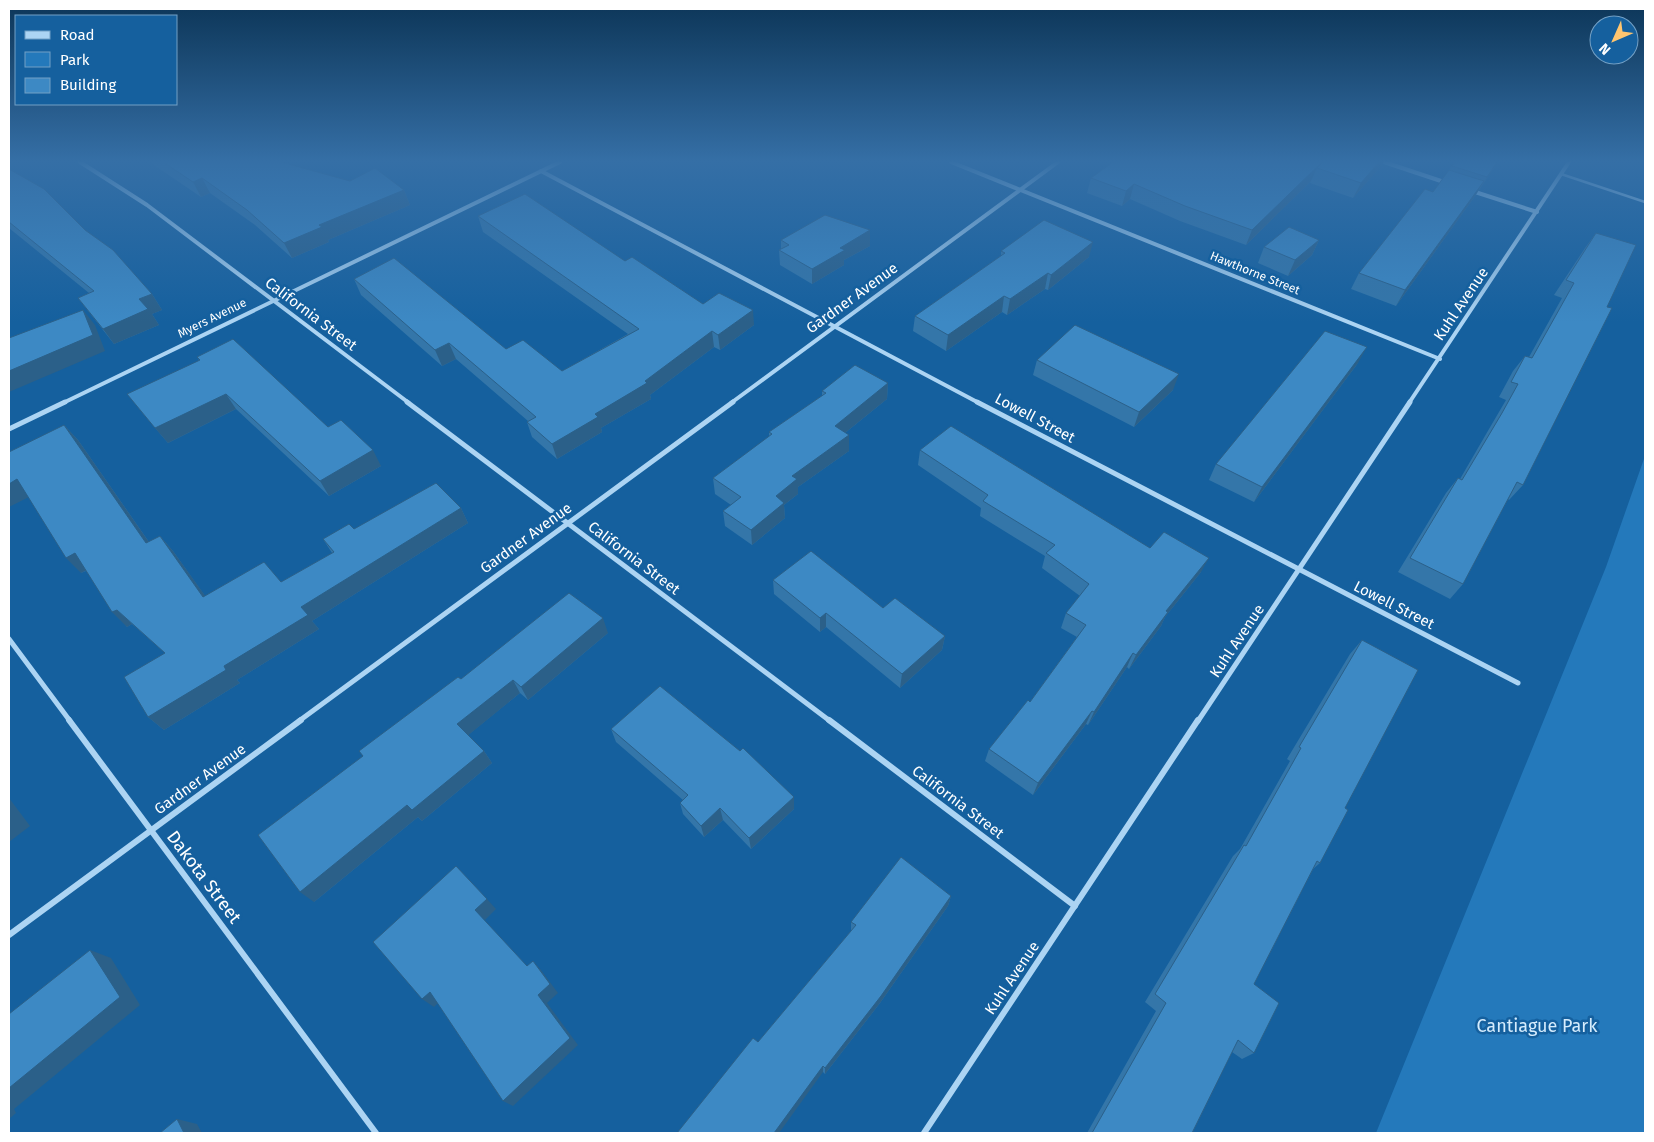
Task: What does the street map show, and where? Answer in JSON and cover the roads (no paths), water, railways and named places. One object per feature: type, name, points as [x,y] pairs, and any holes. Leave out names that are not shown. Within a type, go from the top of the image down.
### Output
[{"type":"street","name":"California Street","points":[[161,215],[1075,906]]},
{"type":"street","name":"Myers Avenue","points":[[9,429],[450,215]]},
{"type":"street","name":"Lowell Street","points":[[623,215],[1518,683]]},
{"type":"street","name":"Gardner Avenue","points":[[9,935],[986,215]]},
{"type":"street","name":"Hawthorne Street","points":[[1083,215],[1440,358]]},
{"type":"street","name":"Kuhl Avenue","points":[[924,1133],[1535,215]]},
{"type":"street","name":"Dakota Street","points":[[9,638],[376,1133]]},
{"type":"park label","name":"Cantiague Park","points":[[1537,1026]]}]
